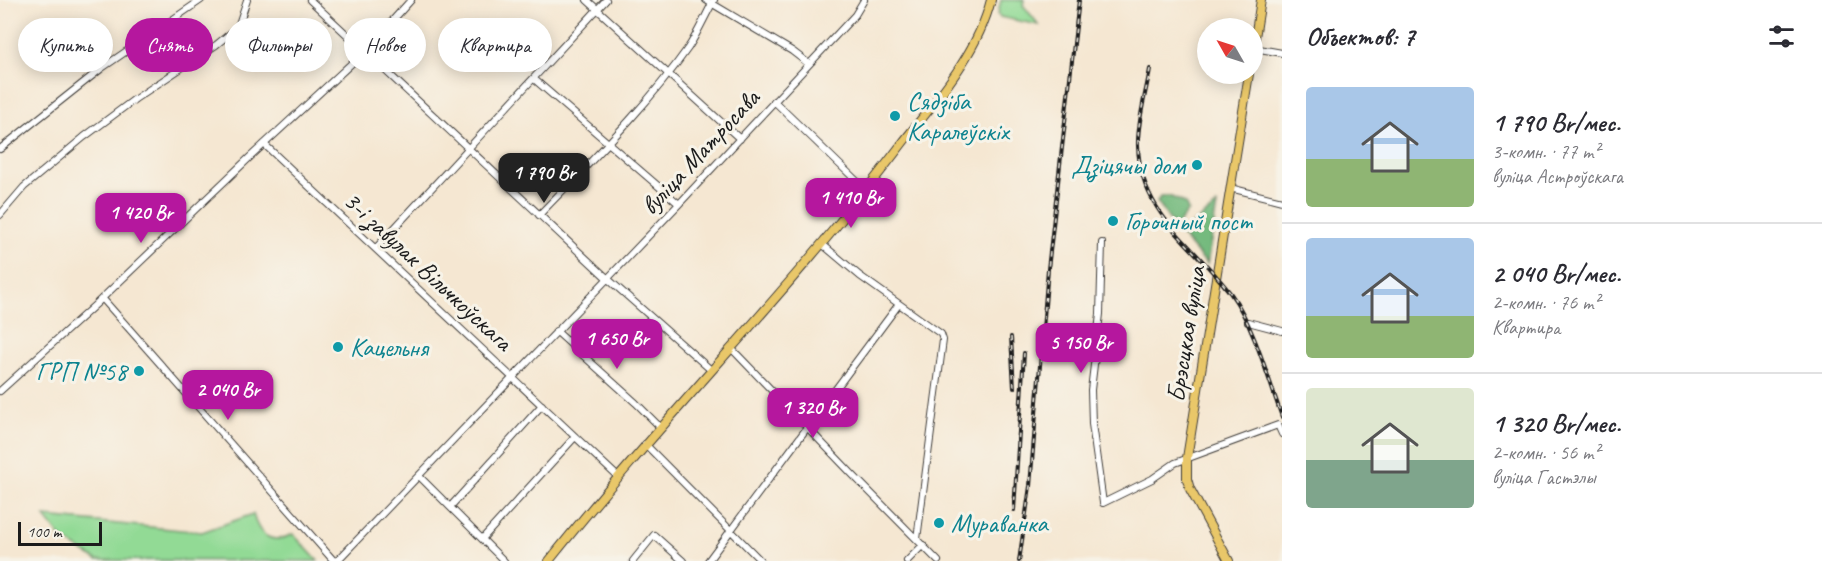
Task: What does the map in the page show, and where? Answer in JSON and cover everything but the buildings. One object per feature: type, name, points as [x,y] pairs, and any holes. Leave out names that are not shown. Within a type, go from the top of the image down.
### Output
[{"type":"main road","points":[[549,561],[617,476],[822,244],[866,190],[953,75],[981,32],[991,0]]},
{"type":"main road","points":[[1258,18],[1261,0]]},
{"type":"main road","name":"Брэсцкая вуліца","points":[[1228,561],[1190,489],[1187,479],[1187,458],[1248,84]]},
{"type":"street","points":[[0,149],[102,68],[201,0]]},
{"type":"street","points":[[0,215],[24,187],[84,137],[135,99],[216,45],[238,27],[247,0]]},
{"type":"street","points":[[310,0],[344,32]]},
{"type":"street","points":[[395,18],[411,0]]},
{"type":"street","points":[[587,0],[740,139]]},
{"type":"street","points":[[376,248],[606,0]]},
{"type":"street","name":"вуліца Матросава","points":[[336,561],[679,204],[855,15],[864,0]]},
{"type":"street","points":[[539,215],[608,143],[668,74],[690,45],[711,1],[809,64]]},
{"type":"street","points":[[1263,52],[1282,53]]},
{"type":"street","points":[[0,391],[344,70]]},
{"type":"street","points":[[388,72],[608,279],[711,370]]},
{"type":"street","points":[[534,79],[679,204]]},
{"type":"street","points":[[774,101],[866,190]]},
{"type":"street","name":"3-і завулак Вільчкоўскага","points":[[264,144],[617,476]]},
{"type":"street","points":[[1230,188],[1282,201]]},
{"type":"street","points":[[1102,243],[1100,314],[1091,390],[1092,424],[1103,503],[1152,479],[1175,463],[1187,458],[1278,425],[1282,434]]},
{"type":"street","points":[[822,244],[860,276],[936,329],[943,340],[917,539]]},
{"type":"street","points":[[102,298],[336,561]]},
{"type":"street","points":[[708,561],[900,304]]},
{"type":"street","points":[[1248,322],[1282,331]]},
{"type":"street","points":[[556,331],[660,427]]},
{"type":"street","points":[[731,348],[938,561]]},
{"type":"street","points":[[450,507],[542,405]]},
{"type":"street","points":[[482,539],[575,437]]},
{"type":"street","points":[[645,444],[761,561]]},
{"type":"street","points":[[419,476],[504,561]]},
{"type":"street","points":[[633,561],[654,535],[683,561]]},
{"type":"street","points":[[907,561],[923,545]]},
{"type":"green space","points":[[1001,0],[1024,0],[1023,5],[1039,25],[1000,17],[998,14]]},
{"type":"green space","points":[[1169,196],[1185,203],[1188,210],[1178,225],[1173,225],[1157,202],[1160,197]]},
{"type":"green space","points":[[1217,205],[1207,264],[1180,234]]},
{"type":"green space","points":[[253,514],[259,528],[267,537],[279,539],[293,534],[318,561],[97,560],[62,539],[45,517],[202,532]]},
{"type":"railway","points":[[1019,561],[1030,486],[1048,269],[1079,0]]},
{"type":"railway","points":[[1150,69],[1138,137],[1141,170],[1148,191],[1172,228],[1217,276],[1239,306],[1260,353],[1282,417]]},
{"type":"railway","points":[[1011,337],[1014,388]]},
{"type":"railway","points":[[1014,510],[1024,353]]},
{"type":"place","name":"Сядзіба Каралеўскіх","points":[[895,116]]},
{"type":"place","name":"Дзіцячы дом","points":[[1197,165]]},
{"type":"place","name":"Горочный пост","points":[[1113,221]]},
{"type":"place","name":"Кацельня","points":[[338,347]]},
{"type":"place","name":"ГРП №58","points":[[139,371]]},
{"type":"place","name":"Мураванка","points":[[939,523]]}]
